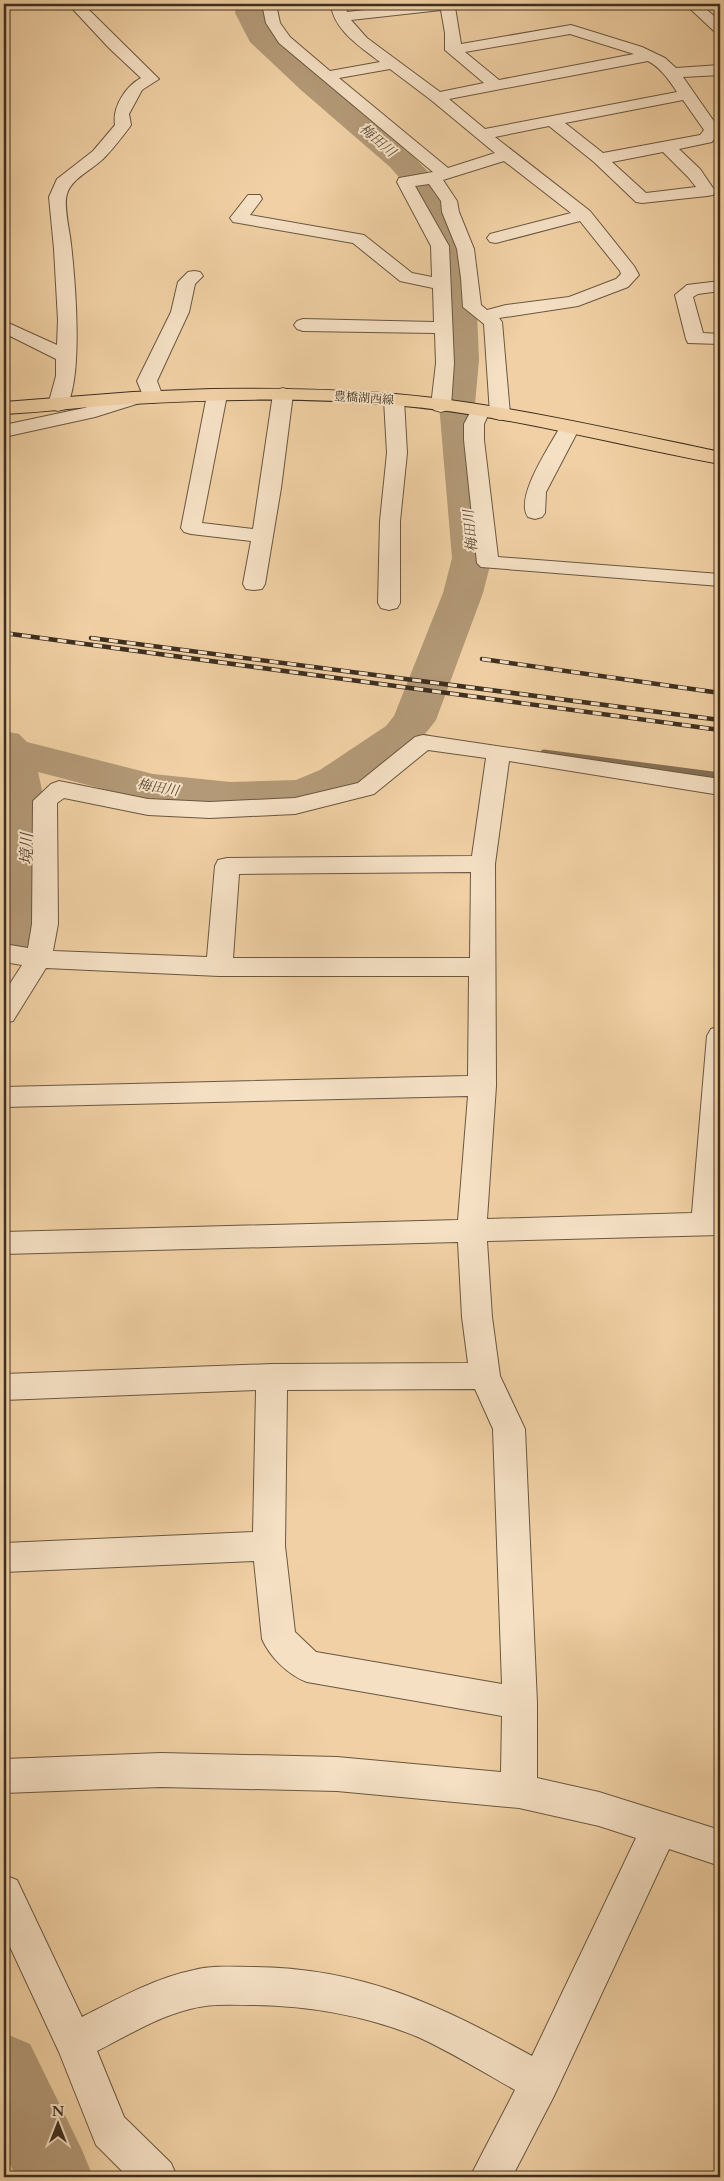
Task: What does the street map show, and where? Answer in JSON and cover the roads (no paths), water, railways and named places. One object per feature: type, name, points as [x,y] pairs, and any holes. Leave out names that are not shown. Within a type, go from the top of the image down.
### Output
[{"type":"main road","name":"豊橋湖西線","points":[[4,408],[145,397],[283,394],[394,400],[485,412],[570,427],[720,458]]},
{"type":"street","points":[[58,405],[65,376],[67,357],[63,249],[57,197],[63,183],[99,154],[123,125],[121,114],[136,87],[151,79],[114,45],[75,4]]},
{"type":"street","points":[[269,4],[272,23],[284,40],[327,76],[435,177],[449,201],[448,207],[460,233],[470,277],[472,307],[493,322],[485,412],[474,424],[474,440],[488,563],[720,580]]},
{"type":"street","points":[[447,4],[454,40],[453,50]]},
{"type":"street","points":[[451,4],[341,10],[345,23],[362,41],[437,97],[584,215],[630,275],[622,283],[572,302],[506,310],[484,316]]},
{"type":"street","points":[[692,4],[720,29]]},
{"type":"street","points":[[453,50],[571,29],[637,50],[660,61],[672,73],[712,130],[706,138],[600,159]]},
{"type":"street","points":[[453,50],[495,85]]},
{"type":"street","points":[[437,97],[650,56]]},
{"type":"street","points":[[327,76],[391,64]]},
{"type":"street","points":[[672,73],[720,70]]},
{"type":"street","points":[[484,134],[686,95]]},
{"type":"street","points":[[552,121],[600,159],[642,198],[707,190]]},
{"type":"street","points":[[666,146],[694,173],[720,203]]},
{"type":"street","points":[[444,406],[445,363],[440,246],[406,182],[435,177],[507,155]]},
{"type":"street","points":[[254,199],[239,218],[358,239],[406,277],[442,284]]},
{"type":"street","points":[[496,238],[584,215]]},
{"type":"street","points":[[4,431],[88,413],[145,397],[147,381],[180,312],[187,282],[194,276]]},
{"type":"street","points":[[720,286],[693,289],[684,295],[695,339],[720,339]]},
{"type":"street","points":[[303,325],[443,328]]},
{"type":"street","points":[[4,326],[67,357]]},
{"type":"street","points":[[254,584],[283,394]]},
{"type":"street","points":[[217,396],[191,528],[262,536]]},
{"type":"street","points":[[388,603],[390,521],[397,453],[394,400]]},
{"type":"street","points":[[535,513],[536,492],[570,427]]},
{"type":"street","points":[[4,1014],[39,959],[45,924],[45,801],[59,789],[148,807],[210,810],[295,806],[366,789],[423,742],[720,787]]},
{"type":"street","points":[[499,752],[483,864],[482,1086],[472,1231],[477,1317],[485,1376],[509,1429],[520,1703],[519,1791]]},
{"type":"street","points":[[219,967],[227,866],[483,864]]},
{"type":"street","points":[[4,953],[39,959],[219,967],[483,967]]},
{"type":"street","points":[[4,1243],[713,1224],[720,1036]]},
{"type":"street","points":[[4,1097],[482,1086]]},
{"type":"street","points":[[4,1387],[272,1377],[485,1376]]},
{"type":"street","points":[[272,1377],[269,1546],[279,1639],[307,1666],[520,1703]]},
{"type":"street","points":[[4,1558],[269,1546]]},
{"type":"street","points":[[4,1776],[161,1770],[337,1774],[519,1791],[600,1809],[720,1848]]},
{"type":"street","points":[[490,2177],[540,2082],[660,1828]]},
{"type":"street","points":[[4,1893],[74,2042],[110,2131],[157,2177]]},
{"type":"street","points":[[74,2042],[149,2004],[186,1990],[218,1986],[284,1986],[339,1994],[376,2004],[430,2023],[540,2082]]},
{"type":"waterway","name":"梅田川","points":[[12,752],[153,788],[230,796],[302,794],[336,780],[401,735],[414,720],[463,593],[472,558],[457,404],[462,360],[459,265],[452,238],[425,187],[401,161],[311,84],[260,36],[249,13],[250,4]]},
{"type":"waterway","points":[[401,735],[427,738]]},
{"type":"waterway","name":"梅田川","points":[[4,744],[12,752]]},
{"type":"waterway","name":"境川","points":[[4,945],[21,903],[28,857],[27,827],[12,752]]},
{"type":"waterway","points":[[544,753],[720,776]]},
{"type":"waterway","name":"境川","points":[[4,2070],[55,2177]]},
{"type":"railway","points":[[4,633],[720,730]]},
{"type":"railway","points":[[91,638],[720,720]]},
{"type":"railway","points":[[482,659],[720,693]]}]
